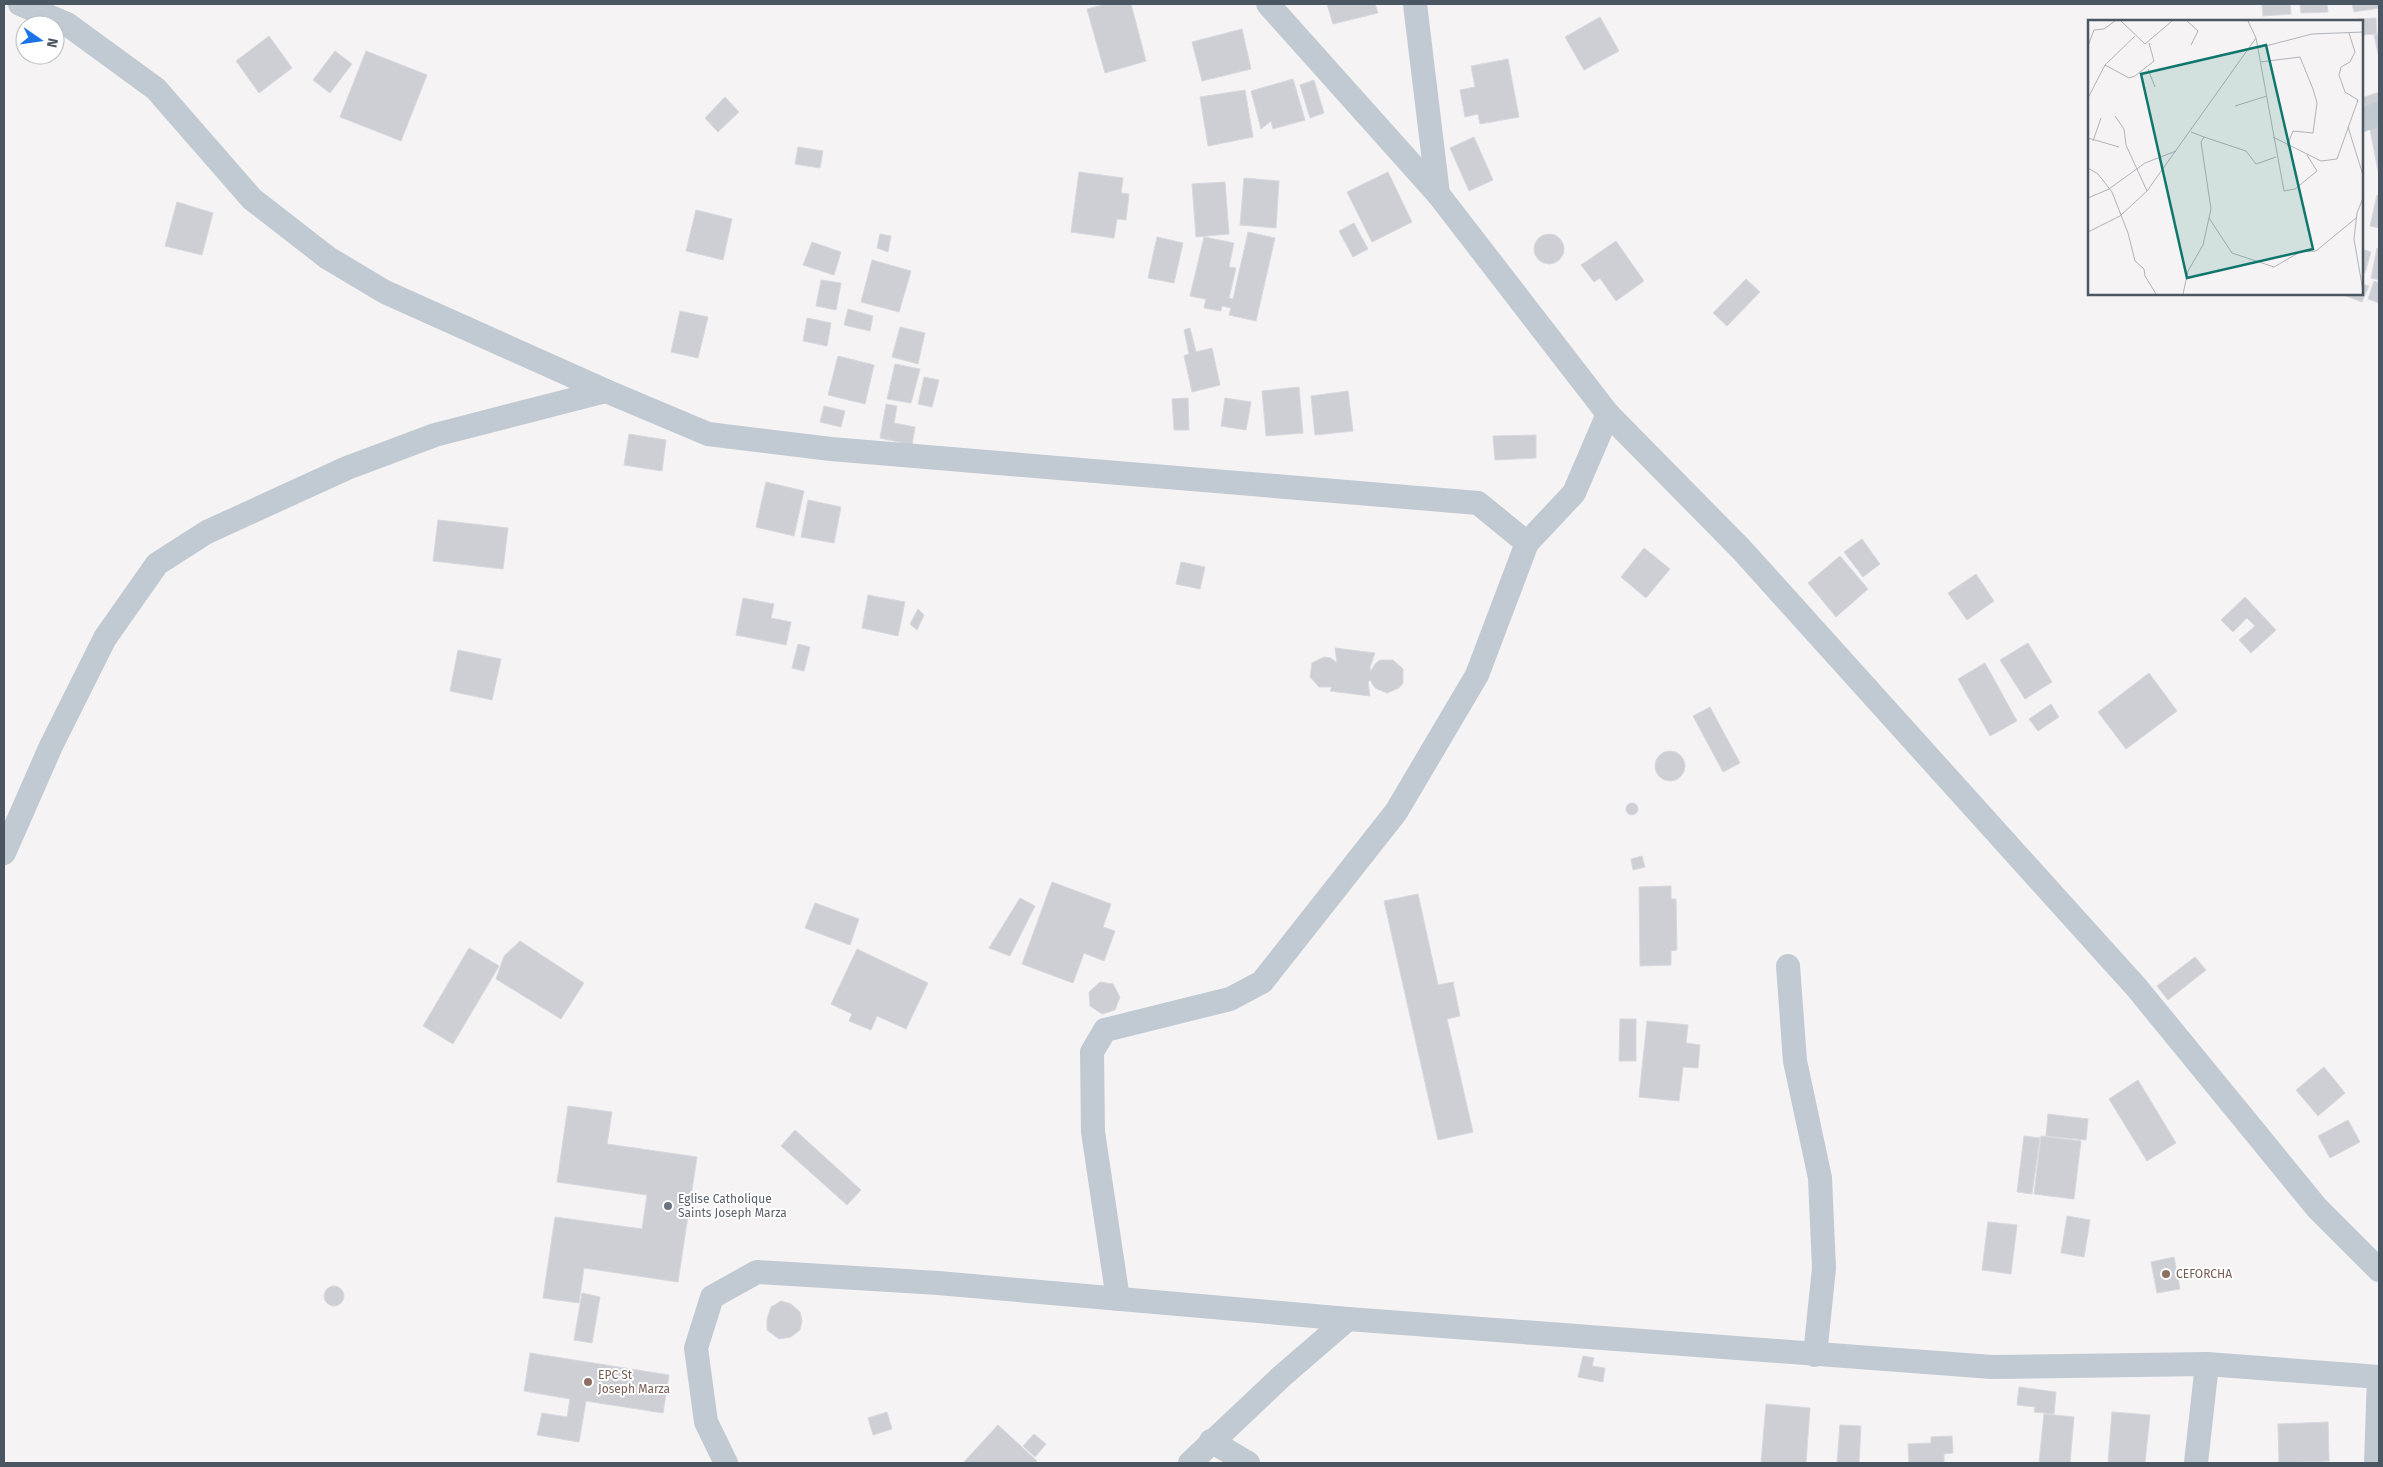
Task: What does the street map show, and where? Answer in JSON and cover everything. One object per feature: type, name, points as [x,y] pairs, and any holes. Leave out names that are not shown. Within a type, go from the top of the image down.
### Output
[{"type":"street","points":[[20,4],[67,24],[156,89],[252,199],[328,258],[385,292],[606,392],[708,434],[774,444],[1478,503],[1527,543]]},
{"type":"street","points":[[1268,4],[1438,194],[1608,414],[1741,549],[2131,980],[2317,1208],[2379,1270]]},
{"type":"street","points":[[1415,4],[1438,194]]},
{"type":"street","points":[[2363,120],[2379,114]]},
{"type":"street","points":[[4,853],[62,723],[105,638],[157,564],[207,532],[346,468],[435,435],[606,392]]},
{"type":"street","points":[[1118,1299],[1093,1132],[1092,1052],[1105,1030],[1230,999],[1262,982],[1396,812],[1477,676],[1527,543],[1574,493],[1608,414]]},
{"type":"street","points":[[1788,966],[1795,1061],[1820,1178],[1824,1268],[1815,1354]]},
{"type":"street","points":[[726,1463],[706,1422],[696,1348],[712,1297],[757,1272],[938,1283],[1348,1319],[1992,1367],[2207,1364],[2379,1377],[2376,1463]]},
{"type":"street","points":[[1190,1463],[1211,1441],[1348,1319]]},
{"type":"street","points":[[2196,1463],[2207,1364]]},
{"type":"street","points":[[1211,1441],[1248,1463]]},
{"type":"building","points":[[1106,4],[1131,4],[1146,61],[1105,73],[1087,9]]},
{"type":"building","points":[[1327,4],[1375,4],[1378,13],[1333,24]]},
{"type":"building","points":[[2262,4],[2290,4],[2291,14],[2263,16]]},
{"type":"building","points":[[2300,4],[2327,4],[2328,12],[2301,13]]},
{"type":"building","points":[[2352,4],[2379,4],[2379,8],[2354,12]]},
{"type":"building","points":[[1600,17],[1619,51],[1584,70],[1565,37]]},
{"type":"building","points":[[2376,18],[2377,34],[2363,35],[2363,20],[2358,19]]},
{"type":"building","points":[[1242,29],[1251,69],[1202,81],[1192,42]]},
{"type":"building","points":[[2379,34],[2379,53],[2378,54],[2374,35]]},
{"type":"building","points":[[269,36],[292,68],[259,93],[236,61]]},
{"type":"building","points":[[335,51],[352,64],[330,93],[313,80]]},
{"type":"building","points":[[366,51],[427,75],[401,141],[340,117]]},
{"type":"building","points":[[1508,59],[1519,117],[1480,124],[1478,114],[1465,117],[1460,90],[1475,87],[1471,66]]},
{"type":"building","points":[[1293,79],[1305,120],[1273,129],[1271,121],[1261,129],[1251,91]]},
{"type":"building","points":[[1314,80],[1324,113],[1310,118],[1300,85]]},
{"type":"building","points":[[1245,90],[1253,137],[1208,146],[1200,97]]},
{"type":"building","points":[[2379,92],[2379,107],[2367,112],[2363,98]]},
{"type":"building","points":[[725,97],[739,112],[718,132],[705,118]]},
{"type":"building","points":[[2379,122],[2379,176],[2369,124]]},
{"type":"building","points":[[1474,137],[1493,180],[1469,191],[1450,148]]},
{"type":"building","points":[[798,147],[823,151],[820,168],[795,164]]},
{"type":"building","points":[[1079,172],[1123,178],[1121,193],[1129,194],[1126,220],[1117,219],[1114,238],[1071,232]]},
{"type":"building","points":[[1388,172],[1412,222],[1372,242],[1347,192]]},
{"type":"building","points":[[1244,178],[1279,181],[1276,228],[1240,225]]},
{"type":"building","points":[[1225,182],[1229,234],[1196,237],[1192,184]]},
{"type":"building","points":[[2377,195],[2379,196],[2379,228],[2370,226]]},
{"type":"building","points":[[177,202],[213,213],[202,255],[165,246]]},
{"type":"building","points":[[696,210],[732,219],[723,260],[686,251]]},
{"type":"building","points":[[1354,223],[1368,249],[1353,257],[1339,231]]},
{"type":"building","points":[[1248,232],[1275,238],[1256,321],[1229,315],[1231,308],[1222,306],[1221,311],[1204,308],[1206,299],[1190,296],[1204,237],[1234,243],[1229,267],[1236,268],[1229,298],[1233,299]]},
{"type":"building","points":[[880,234],[891,236],[888,252],[877,248]]},
{"type":"building","points":[[1549,234],[1555,235],[1563,243],[1563,255],[1555,263],[1549,264],[1543,263],[1535,255],[1534,249],[1535,243],[1543,235]]},
{"type":"building","points":[[1157,237],[1183,243],[1174,283],[1148,278]]},
{"type":"building","points":[[1616,241],[1644,281],[1616,301],[1600,278],[1594,282],[1581,265]]},
{"type":"building","points":[[812,242],[841,252],[834,275],[803,265]]},
{"type":"building","points":[[2377,248],[2379,249],[2379,280],[2371,278]]},
{"type":"building","points":[[2363,249],[2371,252],[2365,273],[2363,272]]},
{"type":"building","points":[[872,260],[911,271],[899,312],[861,302]]},
{"type":"building","points":[[1746,279],[1760,292],[1727,326],[1713,313]]},
{"type":"building","points":[[821,280],[841,283],[836,310],[816,306]]},
{"type":"building","points":[[2374,281],[2379,283],[2379,303],[2368,299]]},
{"type":"building","points":[[2363,284],[2369,286],[2362,302],[2344,295],[2363,295]]},
{"type":"building","points":[[848,309],[873,316],[870,331],[844,325]]},
{"type":"building","points":[[680,311],[708,317],[698,358],[671,352]]},
{"type":"building","points":[[807,318],[831,323],[827,346],[803,341]]},
{"type":"building","points":[[900,327],[925,333],[918,364],[892,357]]},
{"type":"building","points":[[1190,328],[1196,352],[1212,348],[1220,385],[1192,392],[1184,356],[1189,354],[1184,330]]},
{"type":"building","points":[[838,356],[874,365],[865,404],[828,395]]},
{"type":"building","points":[[895,364],[920,369],[911,403],[887,399]]},
{"type":"building","points":[[924,377],[939,380],[932,407],[918,404]]},
{"type":"building","points":[[1299,387],[1303,433],[1266,436],[1262,391]]},
{"type":"building","points":[[1348,391],[1353,431],[1315,435],[1311,396]]},
{"type":"building","points":[[1188,398],[1189,430],[1174,430],[1172,399]]},
{"type":"building","points":[[1225,398],[1251,402],[1246,430],[1221,426]]},
{"type":"building","points":[[886,404],[897,406],[894,423],[915,427],[912,445],[880,438]]},
{"type":"building","points":[[824,406],[845,411],[841,427],[820,422]]},
{"type":"building","points":[[629,434],[666,440],[662,471],[624,465]]},
{"type":"building","points":[[1536,435],[1536,458],[1495,460],[1493,436]]},
{"type":"building","points":[[766,482],[804,491],[794,536],[756,527]]},
{"type":"building","points":[[808,500],[841,507],[834,543],[801,537]]},
{"type":"building","points":[[438,520],[508,528],[503,569],[433,561]]},
{"type":"building","points":[[1862,539],[1880,564],[1863,577],[1844,552]]},
{"type":"building","points":[[1644,548],[1670,569],[1646,598],[1621,577]]},
{"type":"building","points":[[1840,556],[1868,589],[1836,617],[1808,583]]},
{"type":"building","points":[[1181,562],[1205,567],[1200,589],[1176,584]]},
{"type":"building","points":[[1976,574],[1994,601],[1967,620],[1948,593]]},
{"type":"building","points":[[868,595],[905,602],[898,636],[862,628]]},
{"type":"building","points":[[2245,597],[2276,630],[2251,653],[2239,640],[2255,626],[2247,618],[2233,632],[2221,620]]},
{"type":"building","points":[[743,598],[774,604],[771,618],[791,622],[786,645],[736,635]]},
{"type":"building","points":[[918,609],[924,615],[917,630],[910,624]]},
{"type":"building","points":[[2028,643],[2052,682],[2025,699],[2000,660]]},
{"type":"building","points":[[798,644],[810,647],[804,671],[792,668]]},
{"type":"building","points":[[1335,648],[1375,653],[1370,667],[1371,671],[1380,660],[1393,660],[1403,669],[1403,683],[1399,688],[1387,693],[1375,688],[1370,680],[1368,682],[1370,696],[1330,691],[1332,687],[1319,687],[1310,677],[1312,663],[1324,657],[1331,658],[1337,663]]},
{"type":"building","points":[[458,650],[501,659],[492,700],[450,691]]},
{"type":"building","points":[[1985,663],[2017,721],[1990,736],[1958,679]]},
{"type":"building","points":[[2149,673],[2177,711],[2126,749],[2098,712]]},
{"type":"building","points":[[2051,704],[2059,717],[2038,731],[2029,719]]},
{"type":"building","points":[[1710,707],[1740,763],[1723,772],[1693,716]]},
{"type":"building","points":[[1670,751],[1676,752],[1684,760],[1684,772],[1676,780],[1670,781],[1664,780],[1656,772],[1655,766],[1656,760],[1664,752]]},
{"type":"building","points":[[1630,803],[1634,803],[1638,809],[1634,815],[1630,815],[1626,811],[1626,807]]},
{"type":"building","points":[[1642,856],[1645,867],[1633,870],[1631,859]]},
{"type":"building","points":[[1052,882],[1111,904],[1103,927],[1115,931],[1104,961],[1084,953],[1073,983],[1022,964]]},
{"type":"building","points":[[1671,886],[1671,899],[1676,899],[1677,950],[1671,951],[1671,965],[1640,966],[1639,887]]},
{"type":"building","points":[[1418,894],[1438,985],[1453,982],[1460,1016],[1447,1019],[1473,1132],[1438,1140],[1384,901]]},
{"type":"building","points":[[1020,898],[1035,906],[1010,956],[989,948]]},
{"type":"building","points":[[815,903],[859,919],[850,945],[805,928]]},
{"type":"building","points":[[520,941],[584,983],[561,1019],[496,979],[504,956]]},
{"type":"building","points":[[469,948],[499,966],[453,1044],[423,1026]]},
{"type":"building","points":[[857,949],[928,983],[906,1029],[877,1016],[871,1030],[849,1021],[852,1014],[831,1004]]},
{"type":"building","points":[[2195,957],[2206,970],[2168,1000],[2157,986]]},
{"type":"building","points":[[1100,982],[1113,984],[1120,997],[1115,1010],[1102,1014],[1090,1006],[1089,992]]},
{"type":"building","points":[[1620,1019],[1636,1019],[1636,1061],[1619,1061]]},
{"type":"building","points":[[1647,1021],[1688,1025],[1686,1043],[1700,1045],[1698,1068],[1683,1067],[1679,1101],[1639,1097]]},
{"type":"building","points":[[2324,1067],[2345,1093],[2318,1116],[2296,1090]]},
{"type":"building","points":[[2138,1080],[2176,1143],[2147,1161],[2109,1099]]},
{"type":"building","name":"Eglise Catholique Saints Joseph Marza","points":[[568,1106],[612,1112],[607,1144],[697,1157],[678,1282],[584,1268],[579,1303],[543,1298],[555,1217],[642,1229],[647,1195],[557,1182]]},
{"type":"building","points":[[2048,1114],[2088,1119],[2086,1140],[2046,1136]]},
{"type":"building","points":[[2348,1120],[2360,1142],[2330,1158],[2318,1136]]},
{"type":"building","points":[[795,1130],[861,1190],[847,1205],[781,1146]]},
{"type":"building","points":[[2024,1136],[2040,1138],[2032,1194],[2017,1192]]},
{"type":"building","points":[[2041,1136],[2081,1141],[2074,1199],[2034,1194]]},
{"type":"building","points":[[2067,1216],[2090,1220],[2084,1257],[2061,1253]]},
{"type":"building","points":[[1988,1222],[2017,1225],[2011,1274],[1982,1270]]},
{"type":"building","points":[[2174,1257],[2180,1289],[2157,1293],[2151,1262]]},
{"type":"building","points":[[330,1286],[338,1286],[344,1292],[344,1300],[338,1306],[330,1306],[324,1300],[324,1292]]},
{"type":"building","points":[[582,1293],[600,1297],[592,1343],[574,1340]]},
{"type":"building","points":[[781,1301],[791,1304],[800,1312],[802,1321],[800,1330],[791,1337],[779,1339],[767,1330],[767,1319],[771,1307]]},
{"type":"building","points":[[530,1353],[669,1375],[663,1413],[586,1401],[579,1442],[537,1435],[542,1413],[567,1417],[570,1399],[524,1391]]},
{"type":"building","points":[[1583,1356],[1594,1358],[1592,1366],[1605,1368],[1603,1382],[1578,1377]]},
{"type":"building","points":[[2019,1387],[2056,1392],[2054,1414],[2034,1412],[2035,1407],[2017,1405]]},
{"type":"building","points":[[1766,1404],[1810,1408],[1806,1463],[1761,1463]]},
{"type":"building","points":[[887,1412],[892,1429],[873,1435],[868,1418]]},
{"type":"building","points":[[2112,1412],[2150,1415],[2145,1463],[2108,1463]]},
{"type":"building","points":[[2044,1414],[2074,1417],[2070,1463],[2039,1463]]},
{"type":"building","points":[[2328,1422],[2329,1461],[2279,1463],[2278,1424]]},
{"type":"building","points":[[998,1425],[1037,1461],[1034,1463],[963,1463]]},
{"type":"building","points":[[1840,1425],[1861,1426],[1859,1463],[1837,1463]]},
{"type":"building","points":[[1034,1434],[1046,1444],[1035,1457],[1023,1446]]},
{"type":"building","points":[[1952,1436],[1953,1453],[1944,1454],[1944,1463],[1909,1463],[1908,1444],[1931,1443],[1931,1437]]},
{"type":"place","name":"Eglise Catholique Saints Joseph Marza","points":[[668,1206]]},
{"type":"place","name":"CEFORCHA","points":[[2166,1274]]},
{"type":"place","name":"EPC St Joseph Marza","points":[[588,1382]]}]
